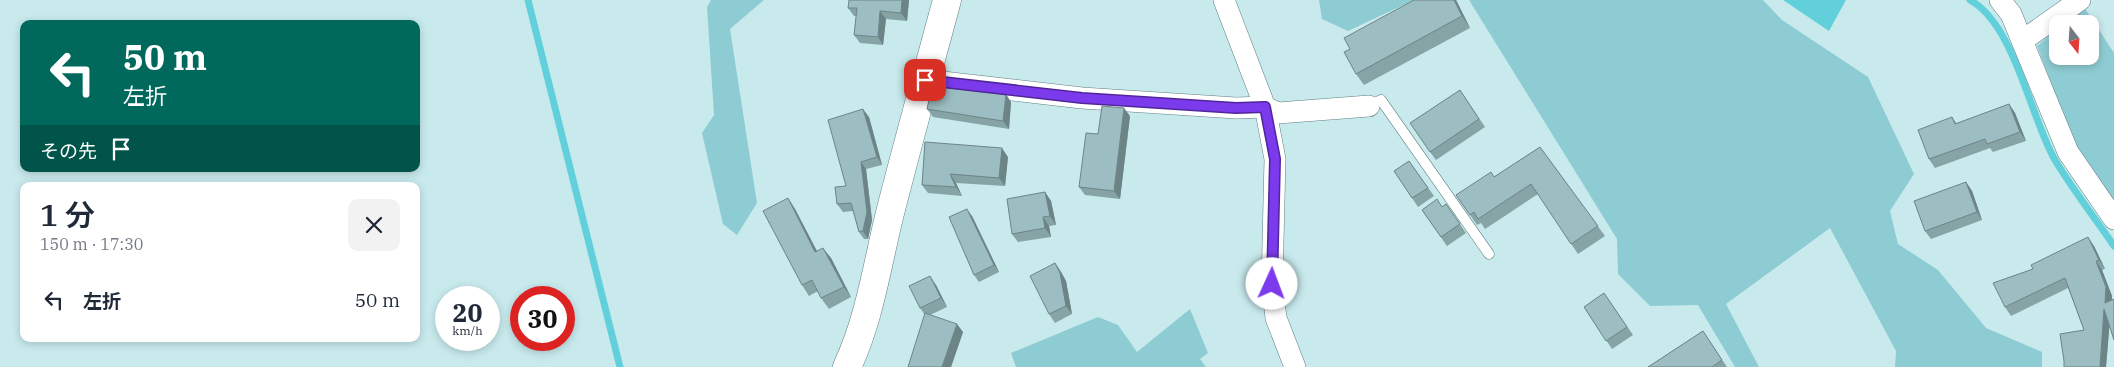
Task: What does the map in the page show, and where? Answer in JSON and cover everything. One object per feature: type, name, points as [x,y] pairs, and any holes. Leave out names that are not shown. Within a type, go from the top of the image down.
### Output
[{"type":"street","points":[[852,361],[873,288],[889,215],[947,0]]},
{"type":"street","points":[[1224,0],[1265,107],[1275,159],[1272,284],[1276,318],[1295,367]]},
{"type":"street","points":[[2000,0],[2011,14],[2068,152],[2114,219]]},
{"type":"street","points":[[2022,41],[2080,0]]},
{"type":"street","points":[[925,80],[1082,98],[1236,108],[1265,107],[1278,113],[1369,106]]},
{"type":"lane","points":[[1369,106],[1381,100],[1489,254]]},
{"type":"shaded area","points":[[711,0],[764,0],[730,29],[757,203],[737,235],[723,224],[702,133],[714,115],[707,7]]},
{"type":"shaded area","points":[[1319,0],[1414,0],[1348,31],[1322,19]]},
{"type":"shaded area","points":[[1469,0],[1763,0],[1782,20],[1868,77],[1914,174],[1890,211],[1898,244],[1938,270],[1986,328],[2042,352],[2042,367],[1895,367],[1896,351],[1830,228],[1726,304],[1759,367],[1735,367],[1698,305],[1650,306],[1618,274],[1617,239]]},
{"type":"shaded area","points":[[1783,0],[1846,0],[1829,31]]},
{"type":"shaded area","points":[[2084,7],[2089,15],[2074,15]]},
{"type":"shaded area","points":[[2099,30],[2114,53],[2114,203],[2074,143],[2037,46],[2049,36],[2049,65],[2099,65]]},
{"type":"shaded area","points":[[1190,309],[1208,353],[1200,359],[1206,367],[1016,367],[1011,353],[1098,317],[1118,325],[1137,352]]},
{"type":"building","points":[[849,0],[902,0],[901,13],[880,11],[878,37],[854,35],[857,8],[848,8]]},
{"type":"building","points":[[1414,0],[1454,0],[1462,16],[1356,74],[1344,52],[1350,49],[1344,38]]},
{"type":"building","points":[[932,86],[1006,94],[1003,121],[927,109]]},
{"type":"building","points":[[1460,90],[1479,119],[1430,152],[1410,123]]},
{"type":"building","points":[[2009,104],[2020,132],[1987,144],[1985,139],[1929,159],[1918,130],[1952,117],[1955,124]]},
{"type":"building","points":[[1102,106],[1124,108],[1114,191],[1079,187],[1086,133],[1098,134]]},
{"type":"building","points":[[863,109],[877,157],[861,162],[867,212],[863,231],[859,232],[851,203],[837,204],[835,187],[846,186],[828,120]]},
{"type":"building","points":[[925,142],[1002,148],[999,178],[950,174],[956,187],[922,185]]},
{"type":"building","points":[[1540,147],[1598,226],[1571,244],[1531,184],[1478,219],[1474,212],[1470,215],[1456,195],[1491,172],[1494,177]]},
{"type":"building","points":[[1409,161],[1428,188],[1412,198],[1394,171]]},
{"type":"building","points":[[1966,182],[1977,212],[1925,231],[1914,201]]},
{"type":"building","points":[[1045,192],[1050,216],[1043,217],[1045,228],[1012,234],[1007,199]]},
{"type":"building","points":[[788,198],[815,252],[823,248],[844,287],[821,298],[812,280],[802,285],[763,211]]},
{"type":"building","points":[[1437,199],[1442,207],[1446,204],[1460,224],[1441,237],[1422,210]]},
{"type":"building","points":[[967,209],[994,265],[974,275],[949,217]]},
{"type":"building","points":[[2088,237],[2099,260],[2096,261],[2106,287],[2105,303],[2114,299],[2114,340],[2104,309],[2100,367],[2064,367],[2060,334],[2084,330],[2065,278],[2005,307],[1993,283],[2033,269],[2031,265]]},
{"type":"building","points":[[1055,263],[1060,273],[1066,306],[1049,314],[1030,276]]},
{"type":"building","points":[[930,276],[941,298],[920,308],[909,286]]},
{"type":"building","points":[[1604,293],[1627,327],[1606,341],[1584,307]]},
{"type":"building","points":[[925,313],[957,324],[942,367],[908,367]]},
{"type":"building","points":[[1703,331],[1722,360],[1712,367],[1648,367]]},
{"type":"waterway","points":[[528,0],[620,367]]},
{"type":"waterway","points":[[1970,0],[1986,12],[1999,30],[2020,73],[2046,142],[2055,160],[2114,246]]},
{"type":"route","points":[[925,80],[1082,98],[1236,108],[1265,107],[1275,159],[1272,284]]}]
